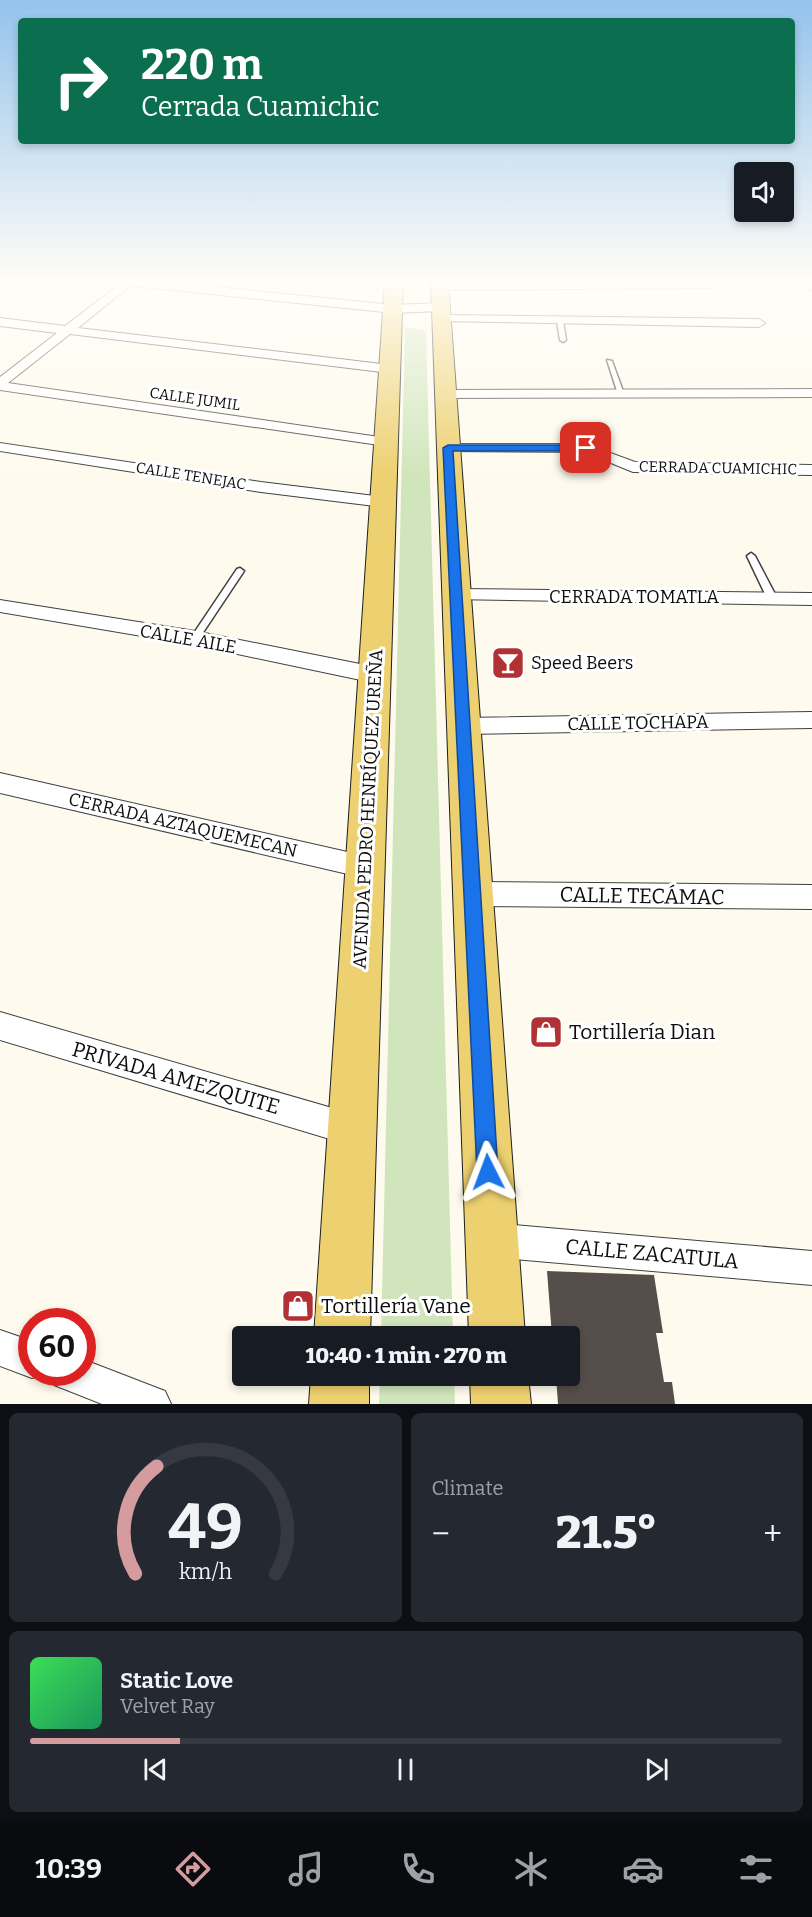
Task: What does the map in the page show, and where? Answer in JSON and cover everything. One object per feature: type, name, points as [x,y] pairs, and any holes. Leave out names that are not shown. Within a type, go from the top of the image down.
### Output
[{"type":"main road","name":"AVENIDA PEDRO HENRÍQUEZ UREÑA","points":[[343,1326],[391,347]]},
{"type":"main road","points":[[442,347],[496,1326]]},
{"type":"main road","points":[[339,1404],[340,1386]]},
{"type":"main road","points":[[500,1386],[501,1404]]},
{"type":"street","points":[[0,385],[48,347]]},
{"type":"street","points":[[199,347],[390,369]]},
{"type":"street","name":"CALLE JUMIL","points":[[0,385],[386,442]]},
{"type":"street","points":[[445,394],[812,393]]},
{"type":"street","name":"CALLE TENEJAC","points":[[0,447],[261,487],[383,502]]},
{"type":"street","name":"CERRADA CUAMICHIC","points":[[448,448],[586,448],[633,467],[812,470]]},
{"type":"street","name":"CERRADA TOMATLA","points":[[456,596],[812,599]]},
{"type":"street","name":"CALLE AILE","points":[[0,606],[195,639],[375,675]]},
{"type":"street","name":"CALLE TOCHAPA","points":[[463,726],[812,720]]},
{"type":"street","name":"CERRADA AZTAQUEMECAN","points":[[0,783],[365,867]]},
{"type":"street","name":"CALLE TECÁMAC","points":[[472,894],[812,897]]},
{"type":"street","name":"PRIVADA AMEZQUITE","points":[[0,1026],[353,1130]]},
{"type":"street","name":"CALLE ZACATULA","points":[[492,1240],[812,1269]]},
{"type":"street","points":[[0,1348],[18,1355]]},
{"type":"street","points":[[96,1383],[152,1404]]},
{"type":"lane","points":[[609,361],[621,394]]},
{"type":"lane","points":[[752,556],[772,598]]},
{"type":"lane","points":[[195,639],[240,571]]},
{"type":"green space","points":[[405,347],[426,347],[453,1326],[381,1326]]},
{"type":"green space","points":[[380,1386],[454,1386],[455,1404],[379,1404]]},
{"type":"building","points":[[547,1271],[654,1275],[663,1333],[656,1333],[664,1382],[672,1382],[675,1404],[558,1404],[557,1386],[580,1386],[580,1326],[551,1326]]},
{"type":"place","name":"Speed Beers","points":[[508,663]]},
{"type":"place","name":"Tortillería Dian","points":[[546,1032]]},
{"type":"place","name":"Tortillería Vane","points":[[298,1306]]},
{"type":"route","points":[[488,1172],[448,448],[586,448]]}]
